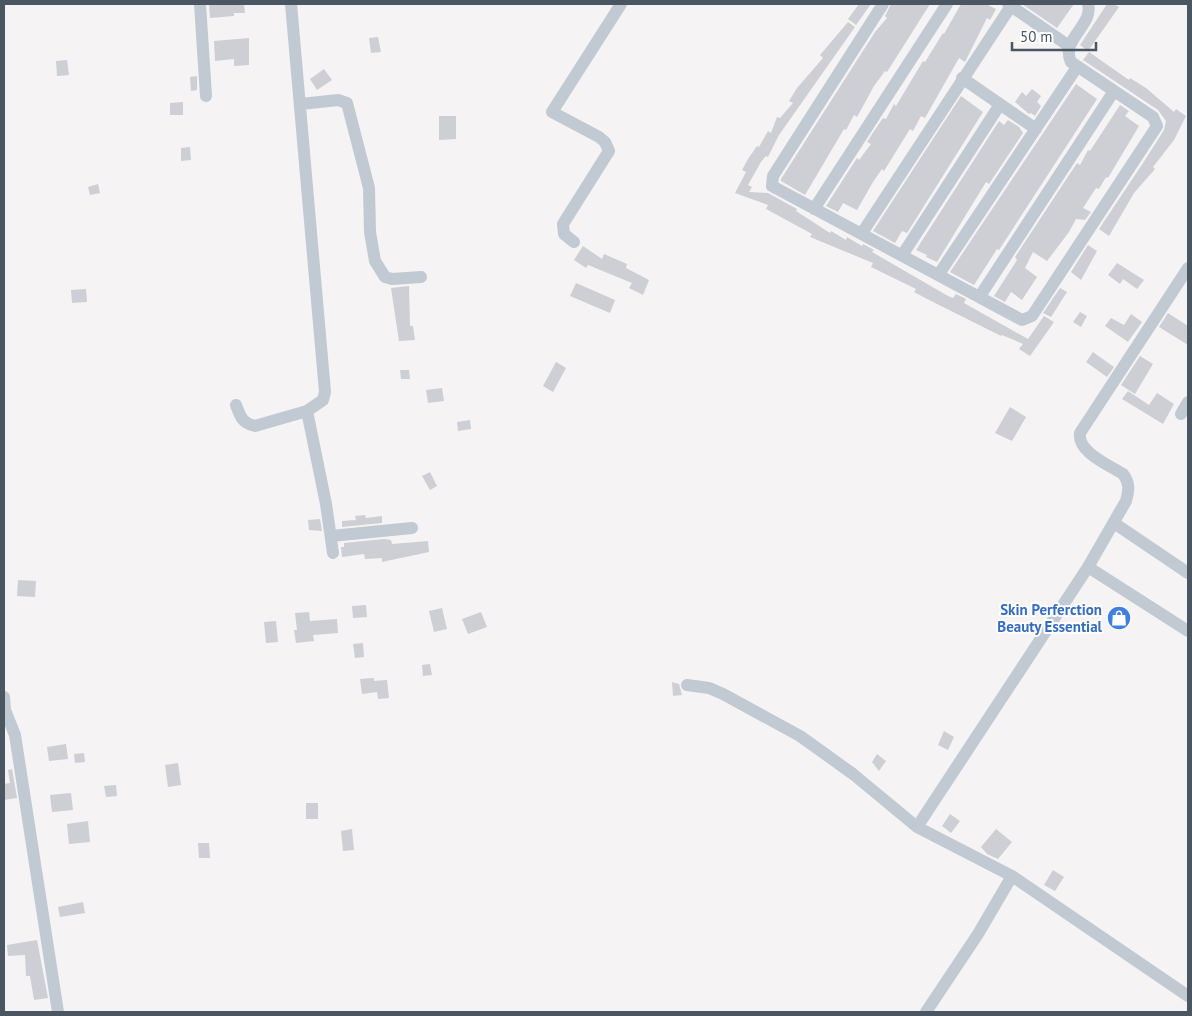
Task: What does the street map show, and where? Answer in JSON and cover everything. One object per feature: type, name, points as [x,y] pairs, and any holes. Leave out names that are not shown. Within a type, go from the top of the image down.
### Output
[{"type":"street","points":[[200,4],[206,96]]},
{"type":"street","points":[[236,405],[240,418],[246,424],[255,426],[307,411],[323,400],[326,383],[291,4]]},
{"type":"street","points":[[574,242],[564,234],[563,224],[609,151],[605,142],[599,137],[552,112],[622,4]]},
{"type":"street","points":[[883,4],[772,180],[774,188],[862,232],[1018,318],[1026,320],[1032,316],[1156,129],[1157,122],[1153,117],[1077,67],[1069,59],[1069,46],[1089,13],[1088,4]]},
{"type":"street","points":[[814,209],[947,4]]},
{"type":"street","points":[[862,232],[1009,5],[1069,46]]},
{"type":"street","points":[[939,274],[1077,67]]},
{"type":"street","points":[[962,78],[999,106],[1036,129]]},
{"type":"street","points":[[980,296],[1114,91]]},
{"type":"street","points":[[301,104],[338,100],[348,103],[369,188],[370,232],[375,262],[385,277],[392,279],[421,277]]},
{"type":"street","points":[[903,254],[999,106]]},
{"type":"street","points":[[917,827],[1088,567],[1126,501],[1129,484],[1123,474],[1085,449],[1079,440],[1080,434],[1188,268]]},
{"type":"street","points":[[1180,414],[1188,402]]},
{"type":"street","points":[[307,411],[333,554]]},
{"type":"street","points":[[1114,523],[1188,573]]},
{"type":"street","points":[[331,536],[412,528]]},
{"type":"street","points":[[1088,567],[1188,631]]},
{"type":"street","points":[[687,685],[709,688],[723,694],[800,736],[853,774],[917,827],[1012,876],[1188,996]]},
{"type":"street","points":[[4,697],[5,710],[15,736],[58,1012]]},
{"type":"street","points":[[926,1012],[978,934],[1012,876]]},
{"type":"building","points":[[244,4],[245,13],[234,13],[234,16],[210,18],[209,5]]},
{"type":"building","points":[[859,4],[871,4],[856,25],[848,19]]},
{"type":"building","points":[[891,4],[930,4],[887,72],[885,71],[874,86],[857,117],[854,115],[846,130],[844,129],[805,195],[781,181],[781,179],[875,32],[887,18],[885,16]]},
{"type":"building","points":[[961,4],[986,4],[996,9],[990,20],[987,18],[965,62],[959,58],[925,118],[921,116],[913,131],[910,129],[884,171],[882,169],[873,182],[857,210],[843,203],[838,212],[826,206],[857,158],[859,160],[871,144],[867,142],[874,131],[883,118],[886,119],[894,104],[896,106],[923,61],[925,62],[944,34]]},
{"type":"building","points":[[1022,4],[1074,4],[1057,28]]},
{"type":"building","points":[[1107,4],[1114,4],[1119,7],[1088,51],[1080,45]]},
{"type":"building","points":[[848,22],[855,27],[779,135],[768,157],[766,156],[761,162],[748,185],[752,187],[749,192],[768,193],[797,209],[796,211],[830,233],[831,231],[846,240],[847,237],[862,246],[863,244],[874,250],[872,252],[948,296],[953,298],[956,294],[966,299],[964,303],[1028,339],[1044,316],[1054,322],[1030,356],[1019,349],[1023,344],[1001,336],[914,292],[916,289],[871,267],[873,263],[810,237],[812,234],[766,209],[768,205],[735,193],[746,172],[742,170],[748,159],[757,146],[759,147],[768,131],[771,133],[777,117],[780,118],[793,103],[789,101],[797,88],[823,58],[820,55]]},
{"type":"building","points":[[378,37],[381,52],[371,53],[369,38]]},
{"type":"building","points":[[249,38],[249,65],[234,66],[234,59],[215,61],[214,41]]},
{"type":"building","points":[[1089,52],[1129,80],[1130,78],[1146,88],[1174,112],[1176,109],[1186,116],[1174,140],[1153,167],[1155,169],[1134,193],[1109,236],[1099,229],[1164,130],[1166,121],[1158,110],[1083,60]]},
{"type":"building","points":[[67,60],[69,75],[57,76],[56,61]]},
{"type":"building","points":[[324,69],[332,80],[317,90],[310,79]]},
{"type":"building","points":[[197,76],[197,90],[191,91],[190,77]]},
{"type":"building","points":[[1076,84],[1097,99],[999,250],[997,249],[974,285],[950,272]]},
{"type":"building","points":[[1032,89],[1041,96],[1037,102],[1041,106],[1035,116],[1031,113],[1029,114],[1015,102],[1022,92],[1026,96]]},
{"type":"building","points":[[961,96],[983,112],[907,233],[902,231],[895,243],[873,231]]},
{"type":"building","points":[[183,102],[183,115],[170,115],[170,103]]},
{"type":"building","points":[[1120,105],[1129,111],[1125,116],[1139,126],[1108,178],[1106,177],[1099,189],[1096,188],[1083,208],[1091,212],[1085,220],[1076,219],[1069,232],[1047,261],[1033,252],[1025,268],[1037,277],[1022,300],[1011,292],[1005,302],[994,296],[1017,260],[1015,257],[1077,163],[1080,165],[1088,150],[1090,151]]},
{"type":"building","points":[[439,116],[456,116],[456,139],[439,140]]},
{"type":"building","points":[[1008,120],[1019,127],[1023,133],[989,184],[986,182],[937,262],[926,257],[927,255],[916,250],[999,121],[1004,125]]},
{"type":"building","points":[[190,147],[191,160],[181,161],[181,148]]},
{"type":"building","points":[[98,184],[100,193],[90,195],[88,187]]},
{"type":"building","points":[[1088,245],[1097,251],[1081,280],[1071,272]]},
{"type":"building","points":[[583,246],[602,259],[604,254],[627,264],[626,268],[649,280],[643,295],[629,288],[632,283],[588,265],[586,268],[574,260]]},
{"type":"building","points":[[1117,263],[1144,280],[1137,289],[1123,279],[1120,284],[1108,275]]},
{"type":"building","points":[[576,283],[615,300],[610,313],[570,296]]},
{"type":"building","points":[[409,286],[410,326],[413,326],[415,340],[399,341],[391,288]]},
{"type":"building","points":[[1060,288],[1067,292],[1051,317],[1043,313]]},
{"type":"building","points":[[86,289],[87,302],[72,303],[71,290]]},
{"type":"building","points":[[1080,312],[1087,316],[1081,327],[1073,322]]},
{"type":"building","points":[[1168,313],[1188,326],[1188,345],[1159,327]]},
{"type":"building","points":[[1131,314],[1142,322],[1128,342],[1105,326],[1111,318],[1124,325]]},
{"type":"building","points":[[1093,352],[1114,367],[1107,377],[1086,362]]},
{"type":"building","points":[[1140,356],[1153,364],[1135,394],[1121,385]]},
{"type":"building","points":[[556,362],[566,368],[553,392],[543,386]]},
{"type":"building","points":[[400,370],[409,370],[410,379],[401,379]]},
{"type":"building","points":[[442,388],[444,401],[428,403],[426,390]]},
{"type":"building","points":[[1128,391],[1149,405],[1157,393],[1174,404],[1163,424],[1122,399]]},
{"type":"building","points":[[1010,407],[1026,417],[1012,441],[995,433]]},
{"type":"building","points":[[470,420],[471,429],[458,431],[457,422]]},
{"type":"building","points":[[430,472],[437,486],[430,490],[422,476]]},
{"type":"building","points":[[365,515],[366,518],[382,516],[382,523],[342,527],[342,521],[356,520],[355,516]]},
{"type":"building","points":[[320,519],[322,531],[309,530],[308,520]]},
{"type":"building","points":[[391,540],[392,544],[428,541],[429,552],[382,562],[382,558],[365,559],[364,554],[342,557],[341,547],[344,547],[344,543]]},
{"type":"building","points":[[18,580],[36,581],[35,597],[17,596]]},
{"type":"building","points":[[366,605],[367,617],[353,618],[352,606]]},
{"type":"building","points":[[442,608],[447,629],[434,632],[429,611]]},
{"type":"building","points":[[309,612],[310,621],[337,619],[338,633],[313,635],[314,641],[296,643],[294,630],[297,630],[295,613]]},
{"type":"building","points":[[481,612],[487,627],[468,634],[462,619]]},
{"type":"building","points":[[276,621],[278,642],[266,643],[264,622]]},
{"type":"building","points":[[363,643],[364,657],[355,658],[353,644]]},
{"type":"building","points":[[430,664],[432,675],[423,676],[422,665]]},
{"type":"building","points":[[374,678],[374,681],[387,680],[389,698],[378,699],[377,692],[362,694],[360,679]]},
{"type":"building","points":[[672,682],[679,684],[682,695],[673,696]]},
{"type":"building","points":[[944,731],[954,737],[948,750],[938,745]]},
{"type":"building","points":[[66,744],[68,759],[49,761],[47,747]]},
{"type":"building","points":[[84,753],[85,762],[75,763],[74,754]]},
{"type":"building","points":[[877,754],[886,761],[879,771],[872,762]]},
{"type":"building","points":[[178,763],[181,785],[168,787],[165,765]]},
{"type":"building","points":[[12,769],[17,798],[4,800],[4,784],[10,783],[8,770]]},
{"type":"building","points":[[116,785],[117,796],[106,797],[104,786]]},
{"type":"building","points":[[71,793],[73,810],[52,812],[50,795]]},
{"type":"building","points":[[306,803],[318,803],[318,819],[306,819]]},
{"type":"building","points":[[950,814],[960,821],[951,833],[942,826]]},
{"type":"building","points":[[88,821],[90,842],[69,844],[67,824]]},
{"type":"building","points":[[352,829],[354,850],[343,851],[341,831]]},
{"type":"building","points":[[996,829],[1012,842],[998,859],[987,854],[981,847]]},
{"type":"building","points":[[198,843],[209,843],[210,858],[199,858]]},
{"type":"building","points":[[1053,870],[1064,877],[1055,891],[1044,885]]},
{"type":"building","points":[[83,902],[85,913],[60,917],[58,907]]},
{"type":"building","points":[[37,940],[48,998],[34,1000],[30,976],[26,976],[25,955],[8,956],[7,945]]},
{"type":"place","name":"Skin Perferction Beauty Essential","points":[[1119,618]]}]
